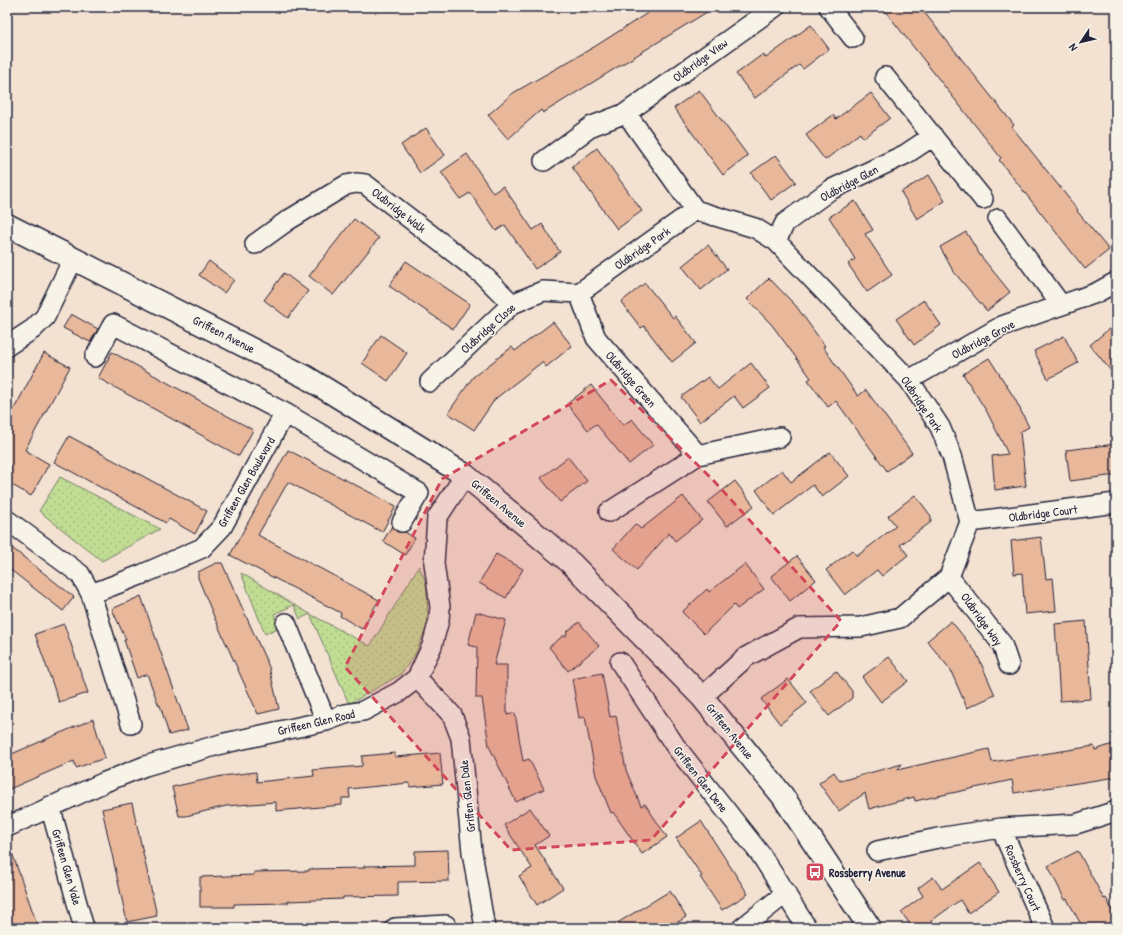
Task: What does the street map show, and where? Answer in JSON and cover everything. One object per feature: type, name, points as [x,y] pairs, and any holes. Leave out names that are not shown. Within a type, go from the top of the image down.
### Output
[{"type":"street","name":"Oldbridge View","points":[[544,161],[592,126],[626,113],[775,7]]},
{"type":"street","points":[[829,7],[853,38]]},
{"type":"street","points":[[885,76],[983,199]]},
{"type":"street","points":[[626,113],[695,210]]},
{"type":"street","name":"Oldbridge Glen","points":[[776,241],[785,222],[830,190],[906,154],[933,136]]},
{"type":"street","name":"Oldbridge Walk","points":[[255,244],[346,185],[356,182],[365,184],[483,275],[512,304]]},
{"type":"street","name":"Oldbridge Park","points":[[579,293],[695,210],[755,228],[776,241],[909,380],[940,427],[952,456],[970,522]]},
{"type":"street","points":[[998,219],[1061,305]]},
{"type":"street","name":"Griffeen Avenue","points":[[7,225],[306,377],[465,475],[571,563],[702,697],[782,795],[870,928]]},
{"type":"street","points":[[7,346],[32,329],[45,317],[73,259]]},
{"type":"street","name":"Oldbridge Grove","points":[[909,380],[1002,326],[1096,293],[1116,282]]},
{"type":"street","name":"Oldbridge Close","points":[[430,382],[512,304],[543,291],[579,293]]},
{"type":"street","name":"Oldbridge Green","points":[[579,293],[596,338],[698,455]]},
{"type":"street","points":[[95,357],[113,324],[285,413],[419,493],[402,522]]},
{"type":"street","name":"Griffeen Glen Boulevard","points":[[91,594],[143,574],[202,548],[222,527],[285,413]]},
{"type":"street","points":[[609,512],[698,455],[780,437]]},
{"type":"street","name":"Griffeen Glen Road","points":[[7,827],[50,806],[145,766],[225,743],[326,721],[345,714],[362,711],[399,692],[417,678],[432,646],[439,620],[440,607],[434,563],[437,518],[465,475]]},
{"type":"street","name":"Oldbridge Court","points":[[970,522],[1116,504]]},
{"type":"street","points":[[7,520],[80,574],[91,594],[131,724]]},
{"type":"street","points":[[702,697],[746,658],[799,628],[861,627],[900,618],[949,577],[970,522]]},
{"type":"street","name":"Oldbridge Way","points":[[949,577],[1002,644],[1009,665]]},
{"type":"street","points":[[286,623],[326,721]]},
{"type":"street","name":"Griffeen Glen Dene","points":[[620,662],[676,747],[761,855],[807,928]]},
{"type":"street","name":"Griffen Glen Dale","points":[[417,678],[452,715],[461,738],[472,852],[484,928]]},
{"type":"street","name":"Griffeen Glen Vale","points":[[50,806],[84,928]]},
{"type":"street","points":[[877,851],[938,838],[1001,828],[1076,824],[1116,811]]},
{"type":"street","name":"Rossberry Court","points":[[1001,828],[1045,928]]},
{"type":"street","points":[[742,928],[786,893]]},
{"type":"street","points":[[395,928],[446,924],[447,928]]},
{"type":"highlighted area","points":[[611,380],[714,481],[841,621],[651,840],[511,850],[345,667],[442,479]]},
{"type":"green space","points":[[60,477],[160,529],[102,561],[39,511]]},
{"type":"green space","points":[[419,566],[427,585],[428,624],[415,655],[400,675],[349,704],[310,614],[370,646]]},
{"type":"green space","points":[[241,573],[310,614],[300,619],[294,605],[274,614],[280,627],[265,634]]},
{"type":"building","points":[[657,7],[715,7],[543,113],[541,110],[508,139],[488,115],[513,93],[594,47]]},
{"type":"building","points":[[882,7],[920,7],[1014,125],[1012,127],[1109,250],[1085,269],[999,160],[1001,158]]},
{"type":"building","points":[[811,25],[829,49],[803,69],[799,65],[755,98],[736,74],[763,54],[766,58]]},
{"type":"building","points":[[699,90],[748,156],[723,175],[674,108]]},
{"type":"building","points":[[871,93],[890,118],[863,138],[860,133],[825,160],[806,135],[833,115],[836,119]]},
{"type":"building","points":[[426,128],[445,155],[420,173],[401,145]]},
{"type":"building","points":[[597,148],[642,211],[617,229],[572,167]]},
{"type":"building","points":[[467,154],[493,193],[503,186],[533,230],[542,224],[560,252],[535,269],[505,225],[496,231],[470,193],[460,199],[441,172]]},
{"type":"building","points":[[776,155],[796,182],[771,200],[751,173]]},
{"type":"building","points":[[929,175],[945,201],[917,219],[901,192]]},
{"type":"building","points":[[855,201],[873,230],[865,234],[892,275],[867,292],[848,264],[855,259],[829,217]]},
{"type":"building","points":[[354,219],[379,238],[333,295],[309,276]]},
{"type":"building","points":[[966,232],[980,255],[1010,292],[987,311],[953,271],[940,247]]},
{"type":"building","points":[[708,245],[727,269],[701,290],[682,266]]},
{"type":"building","points":[[209,261],[234,280],[224,293],[199,275]]},
{"type":"building","points":[[406,261],[470,304],[453,329],[389,286]]},
{"type":"building","points":[[284,273],[308,291],[288,318],[264,300]]},
{"type":"building","points":[[769,278],[796,306],[858,396],[866,390],[912,453],[887,471],[836,401],[828,407],[808,380],[811,378],[772,325],[747,299]]},
{"type":"building","points":[[645,283],[673,318],[675,316],[696,343],[672,362],[644,326],[641,328],[621,302]]},
{"type":"building","points":[[924,300],[941,325],[914,345],[896,319]]},
{"type":"building","points":[[71,314],[98,329],[90,342],[63,328]]},
{"type":"building","points":[[553,322],[572,346],[546,367],[542,362],[495,399],[474,430],[448,413],[473,377],[512,347],[515,351]]},
{"type":"building","points":[[1116,323],[1116,377],[1090,345]]},
{"type":"building","points":[[381,335],[407,353],[388,381],[362,363]]},
{"type":"building","points":[[1064,336],[1078,363],[1048,379],[1034,351]]},
{"type":"building","points":[[112,352],[253,430],[239,456],[98,378]]},
{"type":"building","points":[[44,353],[70,367],[25,450],[49,464],[31,496],[7,482],[7,422]]},
{"type":"building","points":[[989,358],[1015,399],[1029,427],[1020,432],[1026,486],[995,490],[992,456],[1008,454],[987,412],[963,374]]},
{"type":"building","points":[[751,363],[770,388],[743,408],[734,396],[700,422],[681,397],[708,377],[718,389]]},
{"type":"building","points":[[591,385],[623,425],[632,419],[653,445],[629,464],[596,424],[588,430],[567,404]]},
{"type":"building","points":[[69,436],[207,511],[195,534],[169,519],[166,523],[54,462]]},
{"type":"building","points":[[1116,444],[1116,475],[1070,481],[1066,450]]},
{"type":"building","points":[[288,450],[396,506],[382,532],[288,482],[258,535],[379,600],[362,629],[340,616],[341,613],[230,555]]},
{"type":"building","points":[[830,452],[849,476],[822,497],[813,485],[774,515],[756,490],[782,470],[791,482]]},
{"type":"building","points":[[568,457],[587,481],[560,502],[541,478]]},
{"type":"building","points":[[735,481],[754,506],[727,526],[708,502]]},
{"type":"building","points":[[915,495],[931,516],[931,522],[900,545],[908,555],[882,576],[877,570],[845,595],[826,570],[852,550],[857,556],[896,526],[888,516]]},
{"type":"building","points":[[683,496],[702,520],[675,541],[669,533],[637,570],[613,549],[635,524],[641,529]]},
{"type":"building","points":[[392,526],[397,532],[405,532],[415,538],[405,555],[383,541]]},
{"type":"building","points":[[1041,537],[1046,579],[1053,578],[1056,611],[1025,614],[1022,573],[1014,574],[1011,541]]},
{"type":"building","points":[[7,544],[74,597],[63,611],[7,567]]},
{"type":"building","points":[[496,554],[523,569],[506,598],[479,583]]},
{"type":"building","points":[[797,556],[816,580],[790,601],[771,576]]},
{"type":"building","points":[[216,563],[222,563],[269,667],[279,709],[258,714],[215,619],[198,578],[198,572]]},
{"type":"building","points":[[745,564],[764,589],[737,609],[734,605],[704,634],[682,612],[707,589],[709,592]]},
{"type":"building","points":[[141,596],[188,730],[169,735],[160,705],[159,706],[147,674],[137,678],[124,640],[126,640],[112,609]]},
{"type":"building","points":[[476,612],[506,620],[494,665],[507,665],[507,715],[515,713],[523,761],[529,759],[544,789],[516,802],[489,746],[482,698],[476,698],[477,647],[468,645]]},
{"type":"building","points":[[951,621],[976,652],[995,695],[967,708],[950,669],[927,641]]},
{"type":"building","points":[[1086,621],[1091,699],[1060,701],[1055,624]]},
{"type":"building","points":[[579,622],[599,646],[568,671],[549,647],[563,636],[566,636],[567,632]]},
{"type":"building","points":[[64,624],[88,693],[59,702],[35,634]]},
{"type":"building","points":[[889,657],[908,681],[881,702],[862,677]]},
{"type":"building","points":[[836,671],[852,691],[852,698],[829,716],[810,691]]},
{"type":"building","points":[[602,673],[610,717],[616,716],[626,770],[641,806],[645,804],[667,837],[642,854],[613,812],[611,813],[596,776],[585,717],[579,718],[572,679]]},
{"type":"building","points":[[788,679],[807,703],[780,724],[761,699]]},
{"type":"building","points":[[93,719],[105,758],[76,768],[74,761],[7,790],[7,756]]},
{"type":"building","points":[[1116,743],[1116,777],[1014,793],[1012,780],[915,801],[914,797],[869,809],[865,793],[839,811],[819,783],[834,772],[840,781],[902,764],[897,770],[989,749],[992,762],[1094,746],[1095,750]]},
{"type":"building","points":[[395,753],[395,757],[440,753],[443,784],[410,787],[409,783],[349,789],[350,798],[342,798],[342,805],[276,811],[276,802],[226,806],[186,816],[179,816],[172,787],[222,776],[256,772],[257,782],[314,776],[313,770],[362,766],[362,756]]},
{"type":"building","points":[[132,803],[157,916],[127,922],[102,809]]},
{"type":"building","points":[[530,808],[549,836],[535,845],[563,888],[537,905],[519,876],[532,868],[504,825]]},
{"type":"building","points":[[701,821],[748,894],[722,910],[700,877],[702,876],[676,838]]},
{"type":"building","points":[[7,847],[10,847],[37,924],[25,928],[7,928]]},
{"type":"building","points":[[448,850],[449,881],[398,882],[398,896],[343,897],[343,899],[288,901],[288,903],[234,904],[234,907],[200,907],[200,877],[254,875],[254,872],[309,871],[309,869],[415,865],[415,851]]},
{"type":"building","points":[[1078,851],[1104,899],[1106,898],[1116,917],[1116,928],[1083,928],[1067,899],[1065,900],[1048,866]]},
{"type":"building","points":[[980,863],[999,892],[968,913],[960,900],[931,921],[935,928],[913,928],[901,912],[923,896],[918,888],[933,877],[942,889]]},
{"type":"building","points":[[670,891],[686,917],[668,928],[609,928]]},
{"type":"place","name":"Rossberry Avenue","points":[[815,872]]}]
